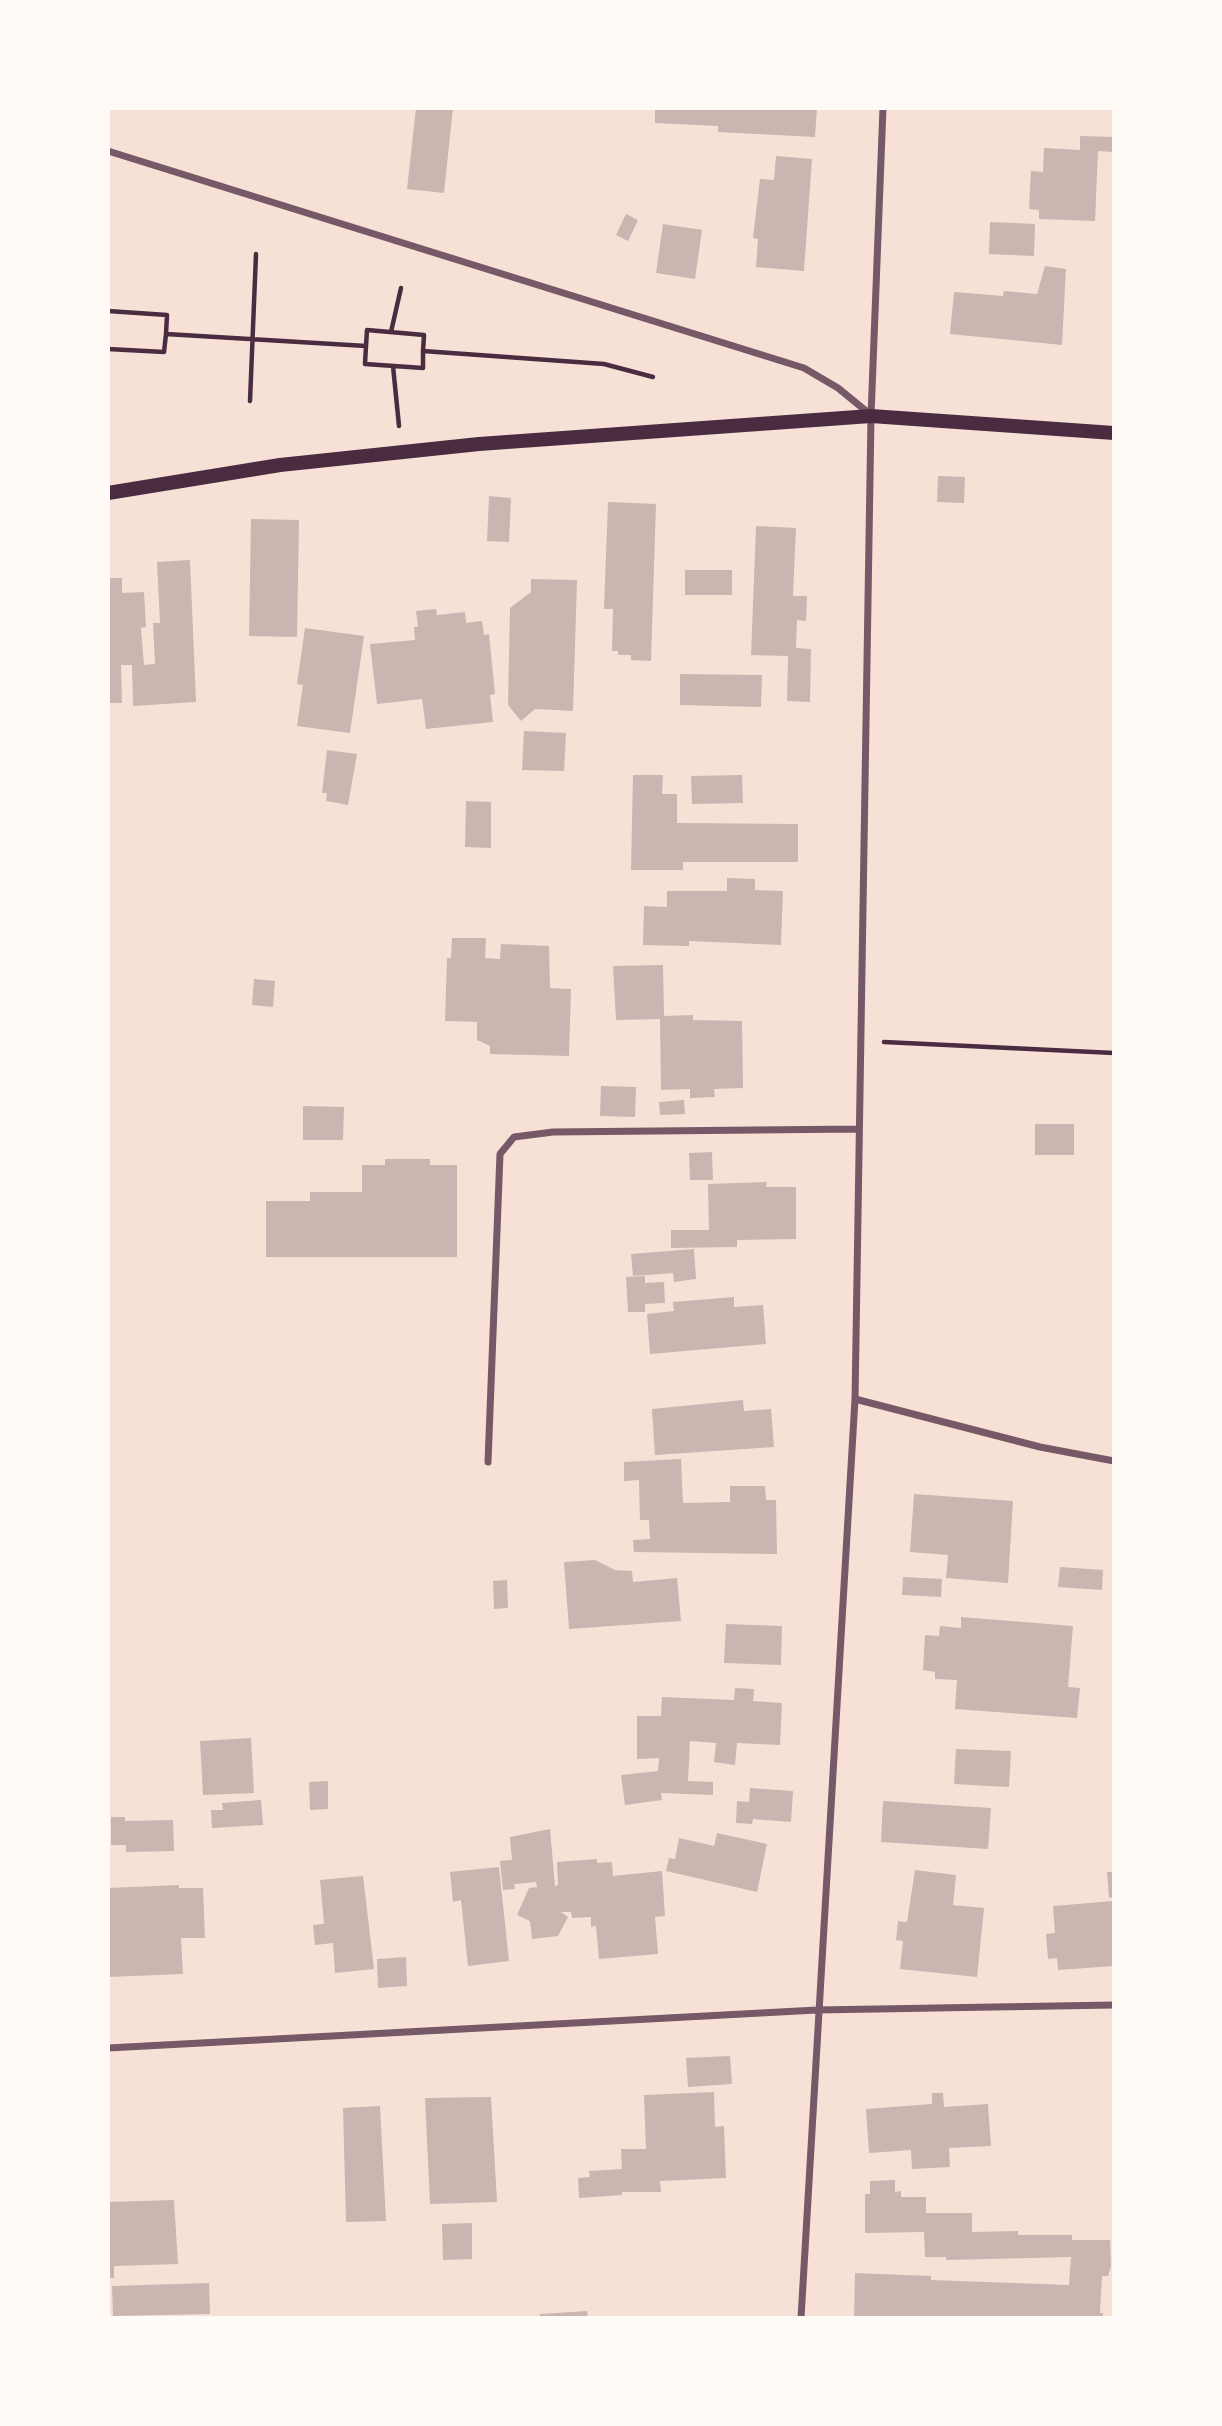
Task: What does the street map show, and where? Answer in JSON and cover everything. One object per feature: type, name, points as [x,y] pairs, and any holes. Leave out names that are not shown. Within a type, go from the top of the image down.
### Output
[{"type":"main road","points":[[108,493],[280,465],[452,447],[871,416],[1114,433]]},
{"type":"street","points":[[801,2318],[855,1399],[871,416],[883,108]]},
{"type":"street","points":[[108,150],[804,368],[838,388],[871,416]]},
{"type":"street","points":[[488,1462],[500,1154],[514,1137],[554,1132],[858,1129]]},
{"type":"street","points":[[855,1399],[1040,1447],[1114,1461]]},
{"type":"street","points":[[108,2048],[817,2010],[1114,2005]]},
{"type":"path","points":[[250,401],[256,254]]},
{"type":"path","points":[[391,332],[401,288]]},
{"type":"path","points":[[108,311],[167,315],[164,352],[108,349]]},
{"type":"path","points":[[367,330],[391,332],[424,335],[423,368],[365,364],[367,330]]},
{"type":"path","points":[[166,334],[366,346]]},
{"type":"path","points":[[423,351],[604,364],[653,377]]},
{"type":"path","points":[[393,366],[399,427]]},
{"type":"path","points":[[859,1040],[1114,1053]]},
{"type":"building","points":[[416,108],[453,108],[444,193],[407,189]]},
{"type":"building","points":[[655,108],[817,108],[815,137],[718,132],[718,126],[655,123]]},
{"type":"building","points":[[1080,136],[1114,137],[1113,152],[1098,151],[1095,221],[1039,219],[1039,210],[1029,209],[1031,171],[1043,172],[1044,148],[1080,150]]},
{"type":"building","points":[[776,156],[812,159],[804,271],[756,267],[758,239],[753,238],[760,179],[774,180]]},
{"type":"building","points":[[626,214],[638,220],[628,241],[616,235]]},
{"type":"building","points":[[990,222],[1035,224],[1034,256],[989,254]]},
{"type":"building","points":[[663,224],[702,230],[695,279],[656,273]]},
{"type":"building","points":[[1045,266],[1066,269],[1062,345],[950,334],[954,292],[1003,296],[1004,291],[1037,294]]},
{"type":"building","points":[[938,476],[965,477],[964,503],[937,502]]},
{"type":"building","points":[[489,496],[511,498],[509,542],[487,541]]},
{"type":"building","points":[[608,502],[656,504],[651,661],[631,660],[631,655],[618,655],[618,651],[612,651],[613,609],[604,609]]},
{"type":"building","points":[[251,519],[299,520],[297,637],[249,636]]},
{"type":"building","points":[[756,526],[796,528],[793,596],[807,596],[806,621],[797,620],[796,648],[811,649],[810,702],[787,701],[788,656],[751,655]]},
{"type":"building","points":[[190,560],[196,702],[133,706],[132,665],[121,665],[122,703],[108,703],[108,578],[122,578],[122,593],[144,592],[146,627],[141,628],[144,665],[155,664],[153,623],[160,623],[157,562]]},
{"type":"building","points":[[685,570],[732,570],[732,595],[685,595]]},
{"type":"building","points":[[531,579],[577,580],[573,711],[535,709],[521,721],[508,705],[510,608],[531,592]]},
{"type":"building","points":[[436,609],[437,615],[465,612],[466,623],[482,621],[484,635],[489,634],[495,694],[490,695],[493,722],[426,729],[422,699],[377,704],[370,644],[415,640],[414,627],[418,627],[416,611]]},
{"type":"building","points":[[305,628],[364,636],[350,733],[297,726],[303,685],[297,684]]},
{"type":"building","points":[[680,674],[762,675],[761,707],[680,705]]},
{"type":"building","points":[[524,731],[566,733],[564,771],[522,770]]},
{"type":"building","points":[[327,750],[357,754],[348,805],[326,801],[327,793],[322,793]]},
{"type":"building","points":[[633,775],[663,775],[662,794],[677,794],[677,823],[798,824],[798,862],[683,862],[683,870],[631,870]]},
{"type":"building","points":[[742,775],[743,803],[692,804],[691,776]]},
{"type":"building","points":[[466,801],[491,802],[491,848],[465,847]]},
{"type":"building","points":[[727,878],[755,879],[755,890],[783,891],[781,945],[689,941],[689,946],[643,945],[644,906],[667,907],[667,891],[727,891]]},
{"type":"building","points":[[452,938],[486,938],[485,958],[500,959],[501,944],[549,946],[550,988],[571,989],[569,1056],[490,1054],[490,1046],[477,1040],[477,1022],[445,1021],[447,958],[451,958]]},
{"type":"building","points":[[663,965],[664,1016],[693,1015],[693,1020],[742,1021],[743,1088],[714,1089],[715,1097],[690,1098],[690,1089],[661,1090],[660,1019],[616,1020],[613,966]]},
{"type":"building","points":[[254,979],[275,981],[273,1007],[252,1005]]},
{"type":"building","points":[[601,1086],[636,1087],[635,1117],[600,1116]]},
{"type":"building","points":[[684,1100],[685,1114],[660,1115],[659,1102]]},
{"type":"building","points":[[303,1106],[344,1107],[343,1140],[303,1140]]},
{"type":"building","points":[[1035,1124],[1074,1124],[1074,1155],[1035,1155]]},
{"type":"building","points":[[712,1152],[713,1180],[690,1180],[689,1153]]},
{"type":"building","points":[[385,1159],[430,1159],[430,1165],[457,1165],[457,1257],[266,1257],[266,1201],[310,1201],[310,1192],[362,1192],[362,1165],[385,1165]]},
{"type":"building","points":[[767,1182],[766,1187],[796,1187],[796,1239],[737,1240],[737,1247],[671,1248],[671,1230],[709,1230],[708,1184]]},
{"type":"building","points":[[694,1249],[696,1279],[674,1282],[673,1273],[633,1276],[631,1254]]},
{"type":"building","points":[[645,1276],[645,1283],[664,1282],[665,1303],[645,1304],[645,1312],[628,1312],[626,1277]]},
{"type":"building","points":[[734,1297],[734,1307],[763,1305],[766,1344],[650,1354],[647,1314],[674,1311],[673,1302]]},
{"type":"building","points":[[743,1400],[744,1411],[771,1409],[774,1447],[655,1455],[652,1409]]},
{"type":"building","points":[[681,1459],[683,1503],[730,1502],[730,1486],[765,1486],[766,1500],[776,1500],[777,1554],[634,1552],[633,1540],[650,1539],[649,1520],[640,1520],[639,1480],[624,1481],[624,1462]]},
{"type":"building","points":[[914,1494],[1013,1501],[1008,1583],[946,1578],[948,1555],[910,1552]]},
{"type":"building","points":[[595,1560],[615,1570],[632,1571],[633,1582],[677,1578],[681,1621],[569,1629],[564,1562]]},
{"type":"building","points":[[1060,1567],[1103,1570],[1102,1590],[1058,1587]]},
{"type":"building","points":[[903,1577],[942,1579],[941,1597],[902,1595]]},
{"type":"building","points":[[507,1580],[508,1608],[494,1609],[493,1581]]},
{"type":"building","points":[[961,1617],[1073,1626],[1068,1687],[1080,1688],[1077,1718],[955,1709],[957,1680],[935,1679],[935,1672],[923,1670],[925,1635],[939,1636],[940,1626],[961,1628]]},
{"type":"building","points":[[726,1624],[782,1626],[781,1665],[724,1663]]},
{"type":"building","points":[[735,1688],[754,1689],[753,1701],[782,1703],[780,1745],[737,1743],[735,1765],[714,1762],[716,1743],[690,1741],[688,1781],[713,1782],[713,1795],[661,1793],[662,1800],[625,1805],[621,1775],[658,1771],[659,1758],[637,1759],[637,1716],[661,1716],[662,1697],[734,1700]]},
{"type":"building","points":[[251,1738],[254,1793],[203,1795],[200,1741]]},
{"type":"building","points":[[956,1749],[1011,1751],[1009,1787],[954,1784]]},
{"type":"building","points":[[328,1781],[328,1809],[310,1810],[309,1782]]},
{"type":"building","points":[[750,1788],[793,1791],[791,1822],[753,1819],[752,1824],[736,1823],[737,1801],[749,1802]]},
{"type":"building","points":[[261,1800],[263,1825],[212,1828],[211,1810],[223,1810],[222,1803]]},
{"type":"building","points":[[883,1801],[991,1808],[988,1849],[881,1842]]},
{"type":"building","points":[[111,1817],[125,1817],[125,1821],[173,1820],[174,1851],[126,1852],[126,1845],[111,1845]]},
{"type":"building","points":[[550,1829],[555,1886],[558,1885],[557,1862],[597,1859],[597,1863],[612,1862],[613,1876],[662,1871],[665,1916],[655,1917],[658,1954],[599,1959],[596,1926],[591,1927],[591,1917],[572,1918],[571,1912],[561,1912],[568,1917],[558,1936],[532,1939],[530,1921],[517,1915],[529,1888],[537,1887],[536,1882],[514,1884],[515,1889],[503,1890],[500,1861],[512,1860],[510,1837]]},
{"type":"building","points":[[717,1833],[767,1844],[757,1892],[666,1871],[669,1858],[675,1859],[679,1838],[714,1846]]},
{"type":"building","points":[[499,1867],[509,1961],[468,1966],[461,1900],[453,1902],[450,1872]]},
{"type":"building","points":[[915,1870],[956,1875],[953,1905],[984,1908],[977,1977],[900,1969],[903,1941],[896,1940],[898,1921],[907,1922]]},
{"type":"building","points":[[1107,1872],[1114,1872],[1114,1897],[1109,1898]]},
{"type":"building","points":[[363,1876],[374,1969],[335,1973],[333,1943],[315,1945],[313,1925],[324,1924],[320,1880]]},
{"type":"building","points":[[179,1885],[179,1888],[203,1888],[205,1938],[181,1938],[183,1974],[108,1977],[108,1888]]},
{"type":"building","points":[[1114,1901],[1114,1966],[1058,1970],[1057,1958],[1048,1959],[1046,1934],[1055,1933],[1053,1906]]},
{"type":"building","points":[[406,1957],[407,1986],[378,1988],[377,1959]]},
{"type":"building","points":[[730,2056],[732,2084],[688,2087],[686,2058]]},
{"type":"building","points":[[714,2092],[715,2127],[724,2126],[726,2178],[660,2181],[661,2192],[622,2192],[622,2195],[579,2198],[578,2178],[590,2177],[589,2171],[622,2169],[621,2149],[646,2149],[644,2095]]},
{"type":"building","points":[[932,2093],[943,2093],[944,2107],[988,2104],[991,2146],[949,2148],[950,2167],[912,2169],[911,2150],[869,2153],[866,2109],[932,2104]]},
{"type":"building","points":[[491,2097],[497,2202],[430,2204],[425,2098]]},
{"type":"building","points":[[380,2106],[386,2221],[346,2222],[343,2108]]},
{"type":"building","points":[[895,2180],[895,2192],[901,2191],[901,2197],[926,2197],[926,2213],[972,2213],[972,2232],[1018,2231],[1018,2235],[1072,2235],[1072,2240],[1110,2240],[1111,2266],[1108,2276],[1102,2276],[1100,2313],[1103,2313],[1103,2318],[854,2318],[855,2273],[931,2276],[931,2280],[1069,2285],[1071,2257],[946,2260],[946,2257],[925,2257],[924,2232],[865,2233],[865,2194],[870,2194],[870,2181]]},
{"type":"building","points":[[174,2200],[178,2264],[114,2266],[114,2278],[108,2278],[108,2202]]},
{"type":"building","points":[[472,2223],[472,2259],[443,2260],[442,2224]]},
{"type":"building","points":[[209,2283],[210,2314],[113,2316],[112,2286]]},
{"type":"building","points":[[587,2311],[588,2318],[540,2318],[540,2314]]}]
